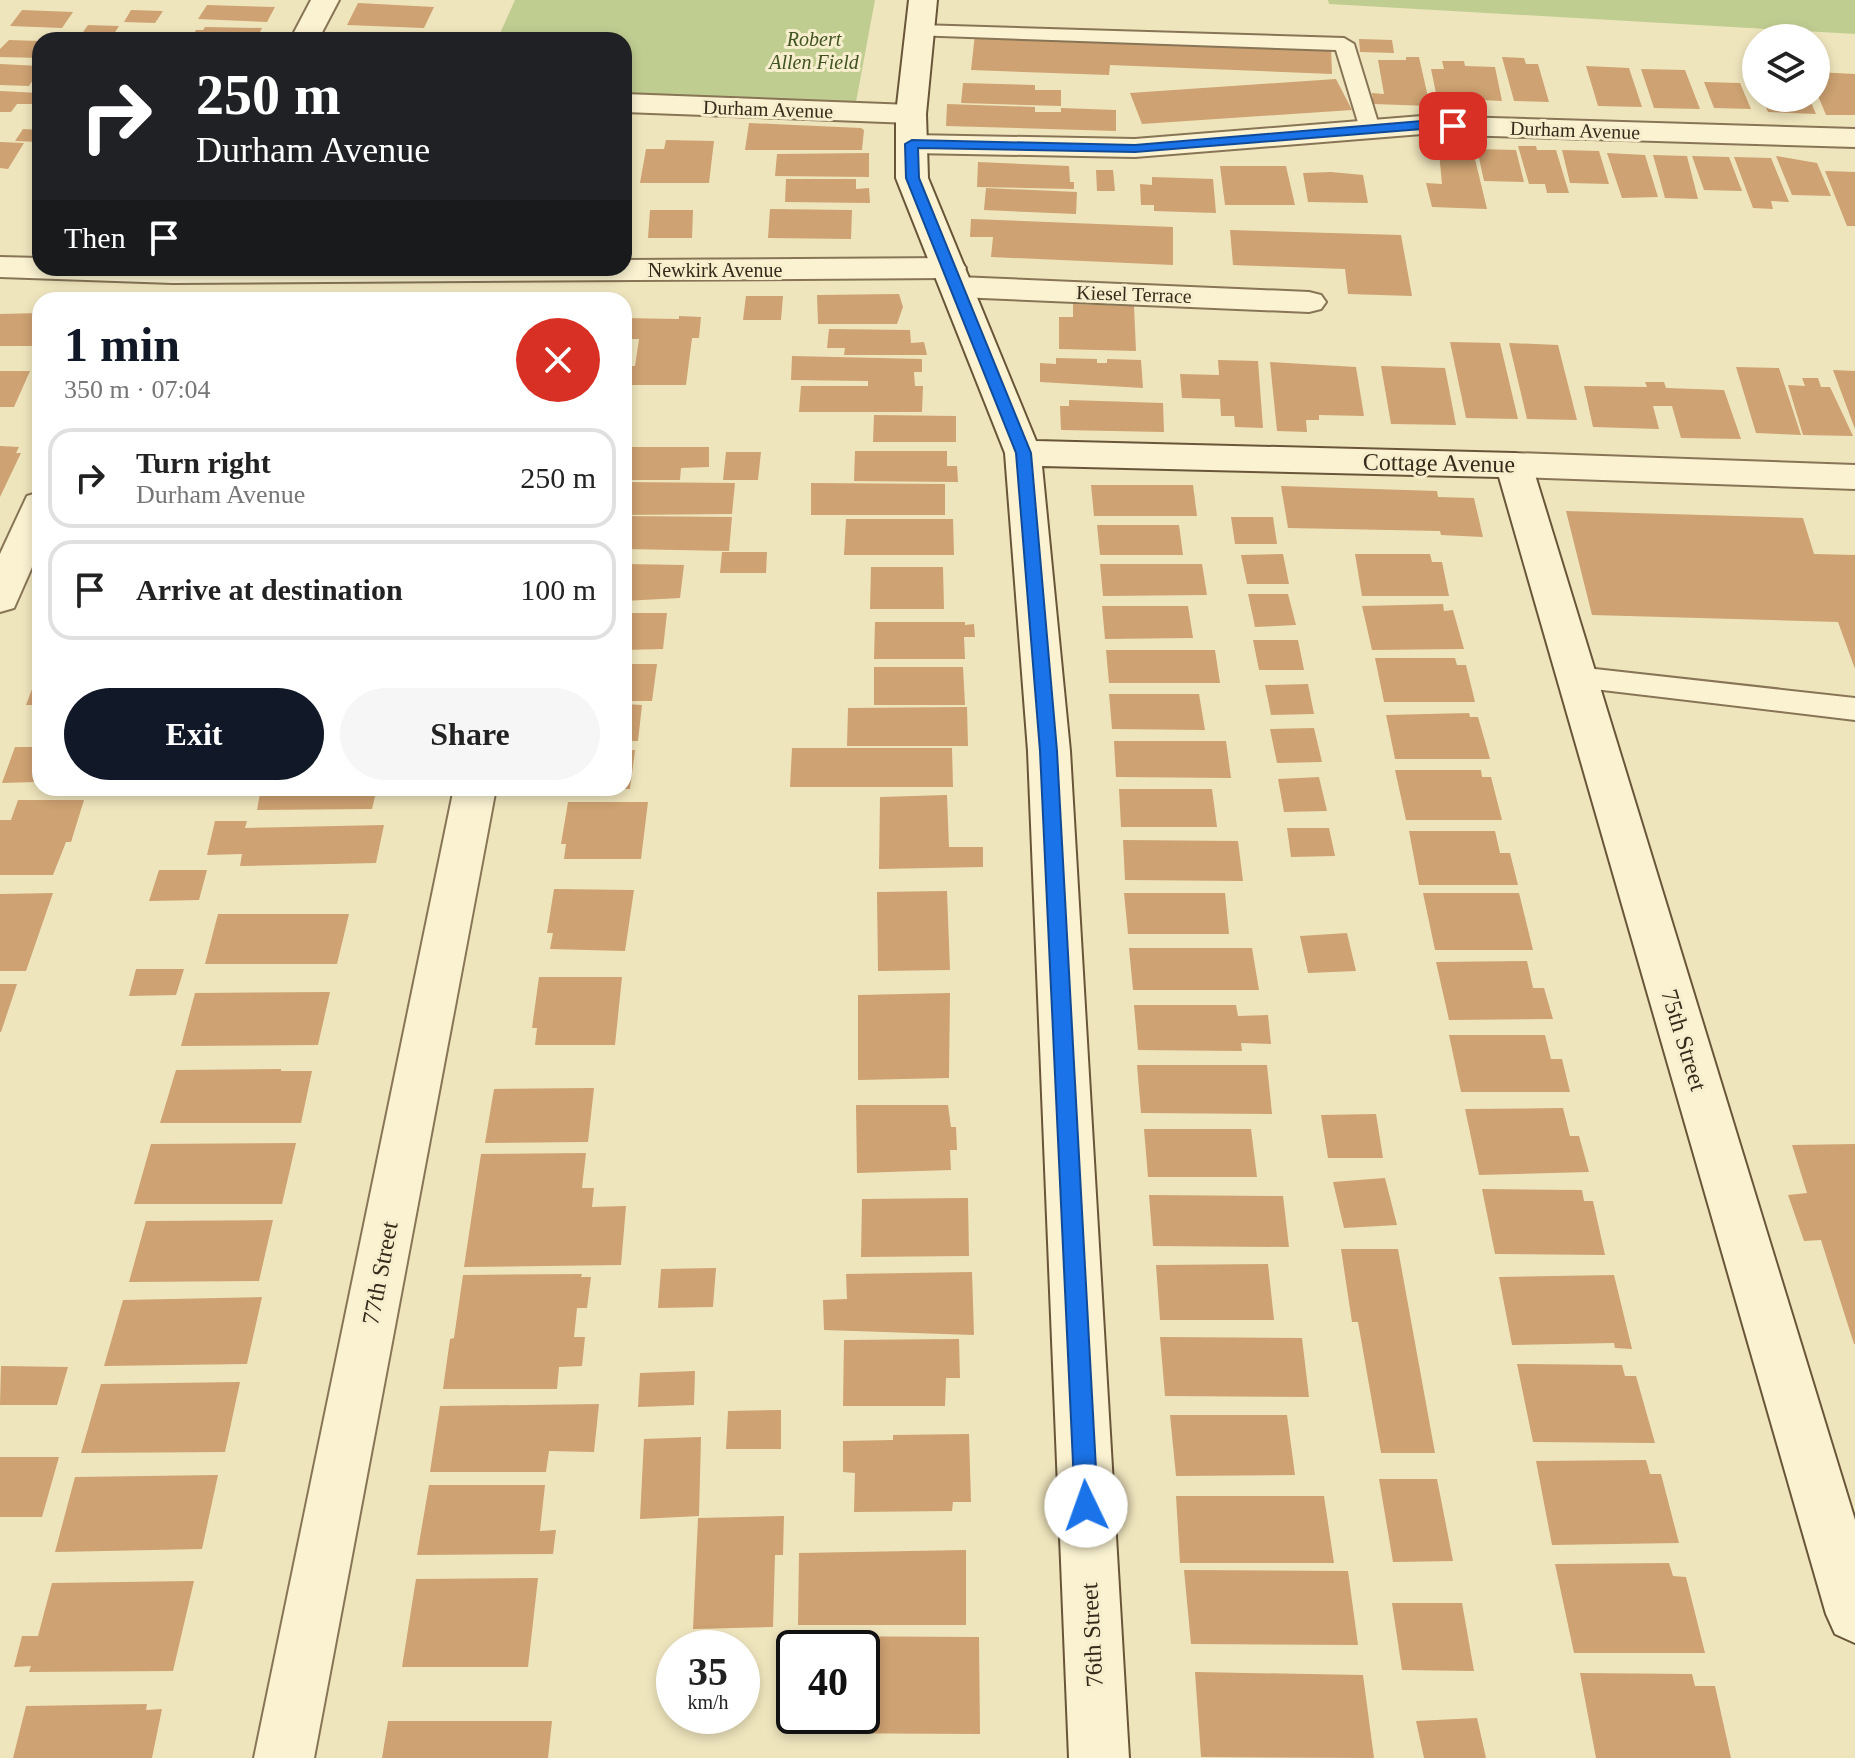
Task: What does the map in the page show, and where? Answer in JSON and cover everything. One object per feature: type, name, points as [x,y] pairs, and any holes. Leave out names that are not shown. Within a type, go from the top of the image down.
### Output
[{"type":"street","points":[[308,32],[325,0]]},
{"type":"street","name":"76th Street","points":[[921,16],[911,129],[912,178],[1023,453],[1049,751],[1099,1758]]},
{"type":"street","name":"Durham Avenue","points":[[632,104],[1135,148],[1422,125],[1855,138]]},
{"type":"street","name":"Newkirk Avenue","points":[[0,267],[32,268]]},
{"type":"street","points":[[143,292],[166,276]]},
{"type":"street","name":"Newkirk Avenue","points":[[335,276],[574,285],[954,278]]},
{"type":"street","name":"Kiesel Terrace","points":[[954,278],[1309,302]]},
{"type":"street","name":"Cottage Avenue","points":[[1023,453],[1855,477]]},
{"type":"street","name":"75th Street","points":[[1514,465],[1855,1614]]},
{"type":"street","points":[[0,598],[12,543],[32,516]]},
{"type":"street","name":"77th Street","points":[[284,1758],[473,796]]},
{"type":"lane","points":[[921,16],[1344,44],[1370,129]]},
{"type":"lane","points":[[1577,677],[1855,709]]},
{"type":"green space","name":"Robert Allen Field","points":[[515,0],[875,0],[856,102],[632,94],[632,32],[501,32]]},
{"type":"green space","points":[[1328,0],[1855,0],[1855,34],[1830,33],[1830,24],[1742,24],[1742,28],[1329,4]]},
{"type":"building","points":[[358,3],[434,7],[424,28],[347,25]]},
{"type":"building","points":[[207,5],[275,7],[267,22],[198,19]]},
{"type":"building","points":[[22,10],[73,12],[62,28],[10,26]]},
{"type":"building","points":[[131,10],[163,11],[155,23],[124,22]]},
{"type":"building","points":[[88,25],[119,26],[115,32],[83,32]]},
{"type":"building","points":[[205,27],[262,28],[260,32],[195,32]]},
{"type":"building","points":[[975,34],[1331,46],[1332,74],[1110,65],[1109,75],[971,70]]},
{"type":"building","points":[[1359,39],[1392,40],[1394,53],[1360,52]]},
{"type":"building","points":[[9,40],[32,41],[32,58],[0,57],[0,49]]},
{"type":"building","points":[[1406,57],[1419,57],[1430,106],[1373,104],[1372,93],[1384,94],[1378,60],[1406,60]]},
{"type":"building","points":[[1502,57],[1524,58],[1526,64],[1538,64],[1549,102],[1514,101]]},
{"type":"building","points":[[1442,61],[1464,61],[1465,66],[1495,67],[1502,101],[1437,98],[1431,69],[1444,69]]},
{"type":"building","points":[[0,64],[32,66],[29,86],[0,85]]},
{"type":"building","points":[[1586,66],[1629,68],[1642,107],[1598,106]]},
{"type":"building","points":[[1641,69],[1685,70],[1700,109],[1654,108]]},
{"type":"building","points":[[1830,73],[1855,74],[1855,115],[1826,115],[1825,112],[1830,112]]},
{"type":"building","points":[[1336,79],[1352,110],[1142,124],[1130,93]]},
{"type":"building","points":[[1704,82],[1740,83],[1742,109],[1714,108]]},
{"type":"building","points":[[963,83],[1035,85],[1035,90],[1061,90],[1061,106],[961,103]]},
{"type":"building","points":[[0,91],[32,93],[32,104],[17,104],[11,112],[0,112]]},
{"type":"building","points":[[947,104],[1035,107],[1035,112],[1061,112],[1061,108],[1116,110],[1116,131],[946,126]]},
{"type":"building","points":[[1768,112],[1815,112],[1816,114]]},
{"type":"building","points":[[749,123],[861,128],[864,130],[862,150],[745,150]]},
{"type":"building","points":[[23,129],[32,130],[32,142],[15,141]]},
{"type":"building","points":[[666,140],[714,141],[709,183],[640,183],[646,149],[664,149]]},
{"type":"building","points":[[0,142],[24,143],[8,169],[0,168]]},
{"type":"building","points":[[1518,146],[1556,150],[1569,193],[1547,193],[1545,184],[1529,184]]},
{"type":"building","points":[[1477,149],[1516,150],[1524,182],[1484,181]]},
{"type":"building","points":[[1562,150],[1599,151],[1609,184],[1570,183]]},
{"type":"building","points":[[1439,152],[1470,152],[1474,155],[1487,209],[1432,207],[1426,183],[1442,184]]},
{"type":"building","points":[[869,153],[869,177],[775,176],[777,154]]},
{"type":"building","points":[[1607,153],[1645,155],[1658,197],[1622,198]]},
{"type":"building","points":[[1653,155],[1687,156],[1698,199],[1665,198]]},
{"type":"building","points":[[1692,156],[1729,157],[1742,191],[1704,190]]},
{"type":"building","points":[[1776,156],[1817,163],[1831,196],[1792,195]]},
{"type":"building","points":[[1734,157],[1771,158],[1789,202],[1771,201],[1773,209],[1753,208]]},
{"type":"building","points":[[978,162],[1069,166],[1070,182],[1074,182],[1074,189],[977,187]]},
{"type":"building","points":[[1220,166],[1286,166],[1295,205],[1225,205]]},
{"type":"building","points":[[1096,170],[1113,170],[1115,191],[1097,191]]},
{"type":"building","points":[[1825,171],[1855,172],[1855,226],[1847,226]]},
{"type":"building","points":[[1303,173],[1363,175],[1368,203],[1308,202]]},
{"type":"building","points":[[1152,177],[1213,179],[1216,213],[1154,211],[1154,205],[1141,205],[1140,184],[1152,185]]},
{"type":"building","points":[[786,179],[856,179],[856,189],[869,188],[870,203],[785,202]]},
{"type":"building","points":[[986,188],[1077,192],[1076,214],[984,210]]},
{"type":"building","points":[[770,209],[852,210],[851,239],[768,238]]},
{"type":"building","points":[[650,210],[693,210],[692,238],[648,238]]},
{"type":"building","points":[[971,219],[1173,227],[1173,265],[991,257],[993,237],[970,237]]},
{"type":"building","points":[[1230,230],[1401,235],[1412,296],[1348,294],[1345,269],[1233,265]]},
{"type":"building","points":[[899,294],[903,307],[897,324],[818,324],[817,295]]},
{"type":"building","points":[[746,296],[783,296],[781,320],[743,320]]},
{"type":"building","points":[[1073,304],[1134,306],[1136,351],[1059,349],[1059,317],[1073,317]]},
{"type":"building","points":[[32,313],[32,346],[0,346],[0,314]]},
{"type":"building","points":[[679,316],[701,317],[699,338],[692,338],[686,385],[632,385],[632,366],[635,366],[639,339],[632,339],[632,318],[679,319]]},
{"type":"building","points":[[829,329],[910,330],[911,343],[924,342],[927,355],[844,355],[845,348],[827,348]]},
{"type":"building","points":[[1450,342],[1500,343],[1518,419],[1466,418]]},
{"type":"building","points":[[1509,343],[1558,345],[1577,420],[1527,419]]},
{"type":"building","points":[[792,356],[922,359],[922,372],[914,372],[915,386],[923,386],[922,412],[799,412],[801,386],[868,386],[868,381],[791,380]]},
{"type":"building","points":[[1056,358],[1097,359],[1097,363],[1107,363],[1107,359],[1141,360],[1143,388],[1040,382],[1040,363],[1056,364]]},
{"type":"building","points":[[1218,360],[1258,361],[1263,428],[1235,427],[1234,416],[1221,416],[1220,399],[1182,398],[1180,374],[1219,375]]},
{"type":"building","points":[[1270,362],[1356,367],[1364,416],[1319,415],[1319,420],[1306,420],[1307,432],[1277,431]]},
{"type":"building","points":[[1381,366],[1445,368],[1456,425],[1391,424]]},
{"type":"building","points":[[1736,367],[1779,368],[1801,435],[1756,433]]},
{"type":"building","points":[[1833,370],[1855,371],[1855,429]]},
{"type":"building","points":[[0,371],[30,371],[14,407],[0,407]]},
{"type":"building","points":[[1802,378],[1818,378],[1821,387],[1830,387],[1853,436],[1803,435],[1788,385],[1805,386]]},
{"type":"building","points":[[1645,382],[1664,382],[1666,388],[1724,390],[1741,439],[1681,438],[1672,406],[1653,406],[1659,429],[1593,427],[1584,386],[1647,387]]},
{"type":"building","points":[[1069,400],[1163,403],[1164,432],[1061,430],[1060,406],[1069,406]]},
{"type":"building","points":[[874,415],[956,416],[956,442],[873,442]]},
{"type":"building","points":[[0,446],[19,447],[16,453],[21,453],[0,497]]},
{"type":"building","points":[[632,447],[709,447],[709,467],[681,468],[680,480],[632,480]]},
{"type":"building","points":[[855,451],[947,451],[947,466],[957,466],[958,482],[854,481]]},
{"type":"building","points":[[726,452],[761,452],[758,480],[723,480]]},
{"type":"building","points":[[632,482],[735,483],[732,514],[632,515]]},
{"type":"building","points":[[811,483],[945,484],[945,515],[811,515]]},
{"type":"building","points":[[1091,485],[1193,485],[1197,516],[1094,516]]},
{"type":"building","points":[[1281,486],[1437,491],[1438,497],[1474,498],[1483,537],[1441,535],[1440,531],[1288,528]]},
{"type":"building","points":[[1566,511],[1803,518],[1814,554],[1855,555],[1855,669],[1838,622],[1592,615]]},
{"type":"building","points":[[632,516],[732,517],[729,551],[632,549]]},
{"type":"building","points":[[1231,517],[1273,517],[1277,544],[1235,544]]},
{"type":"building","points":[[846,519],[953,519],[954,555],[844,555]]},
{"type":"building","points":[[1097,525],[1179,525],[1183,555],[1100,555]]},
{"type":"building","points":[[722,552],[767,552],[766,573],[720,573]]},
{"type":"building","points":[[1283,554],[1289,584],[1247,584],[1241,555]]},
{"type":"building","points":[[1355,554],[1430,554],[1432,562],[1442,562],[1449,596],[1362,596]]},
{"type":"building","points":[[632,564],[684,565],[680,598],[632,601]]},
{"type":"building","points":[[1100,564],[1202,564],[1207,595],[1103,596]]},
{"type":"building","points":[[871,567],[943,567],[944,609],[870,609]]},
{"type":"building","points":[[1248,594],[1288,594],[1296,625],[1255,627]]},
{"type":"building","points":[[1443,604],[1444,611],[1453,610],[1464,649],[1372,650],[1362,606]]},
{"type":"building","points":[[1102,606],[1188,606],[1193,638],[1105,639]]},
{"type":"building","points":[[632,613],[667,613],[663,649],[632,650]]},
{"type":"building","points":[[875,622],[965,622],[965,625],[974,624],[975,637],[964,637],[965,659],[874,659]]},
{"type":"building","points":[[1253,640],[1298,640],[1304,670],[1259,670]]},
{"type":"building","points":[[1106,650],[1215,650],[1220,683],[1109,683]]},
{"type":"building","points":[[1375,658],[1455,658],[1457,665],[1466,665],[1475,702],[1384,702]]},
{"type":"building","points":[[632,664],[657,664],[652,701],[632,701]]},
{"type":"building","points":[[874,667],[963,667],[965,705],[874,705]]},
{"type":"building","points":[[1308,684],[1314,714],[1271,715],[1265,685]]},
{"type":"building","points":[[32,689],[32,705],[26,705]]},
{"type":"building","points":[[1109,694],[1199,694],[1205,730],[1112,729]]},
{"type":"building","points":[[632,704],[642,705],[638,741],[632,741]]},
{"type":"building","points":[[967,707],[968,746],[847,746],[848,708]]},
{"type":"building","points":[[1469,713],[1470,717],[1478,717],[1490,759],[1395,759],[1386,715]]},
{"type":"building","points":[[1314,728],[1322,762],[1277,763],[1270,729]]},
{"type":"building","points":[[1114,741],[1226,741],[1231,778],[1116,777]]},
{"type":"building","points":[[15,747],[32,747],[32,782],[2,783]]},
{"type":"building","points":[[792,748],[952,748],[953,787],[790,787]]},
{"type":"building","points":[[1395,770],[1481,770],[1482,777],[1491,777],[1502,820],[1406,820]]},
{"type":"building","points":[[1319,777],[1327,811],[1284,812],[1278,779]]},
{"type":"building","points":[[1119,789],[1212,789],[1217,827],[1121,827]]},
{"type":"building","points":[[947,795],[949,847],[983,847],[983,867],[879,869],[880,797]]},
{"type":"building","points":[[260,796],[375,796],[372,809],[257,810]]},
{"type":"building","points":[[18,800],[84,800],[71,842],[66,842],[53,875],[0,875],[0,820],[11,820]]},
{"type":"building","points":[[568,802],[648,802],[641,859],[564,859],[566,844],[561,844]]},
{"type":"building","points":[[215,821],[247,821],[245,828],[384,825],[376,863],[240,866],[242,854],[207,855]]},
{"type":"building","points":[[1287,828],[1329,828],[1335,856],[1291,857]]},
{"type":"building","points":[[1409,831],[1495,831],[1500,853],[1510,853],[1518,885],[1419,885]]},
{"type":"building","points":[[1123,840],[1238,841],[1243,881],[1125,880]]},
{"type":"building","points":[[159,870],[207,870],[199,900],[149,901]]},
{"type":"building","points":[[554,889],[634,890],[625,951],[550,949],[553,933],[547,933]]},
{"type":"building","points":[[947,891],[950,970],[878,971],[877,892]]},
{"type":"building","points":[[53,893],[26,971],[0,971],[0,894]]},
{"type":"building","points":[[1124,893],[1225,893],[1229,934],[1128,934]]},
{"type":"building","points":[[1423,893],[1519,893],[1533,950],[1435,950]]},
{"type":"building","points":[[218,914],[349,914],[337,964],[205,964]]},
{"type":"building","points":[[1347,933],[1356,971],[1308,973],[1300,936]]},
{"type":"building","points":[[1129,948],[1252,948],[1259,990],[1133,990]]},
{"type":"building","points":[[1527,961],[1533,988],[1544,988],[1553,1019],[1449,1020],[1436,962]]},
{"type":"building","points":[[136,969],[184,969],[176,995],[129,996]]},
{"type":"building","points":[[539,977],[622,977],[615,1045],[535,1045],[537,1028],[532,1028]]},
{"type":"building","points":[[0,984],[17,984],[1,1032],[0,1032]]},
{"type":"building","points":[[330,992],[318,1045],[181,1046],[195,993]]},
{"type":"building","points":[[950,993],[949,1078],[858,1080],[858,995]]},
{"type":"building","points":[[1134,1005],[1236,1005],[1238,1016],[1268,1015],[1271,1044],[1241,1043],[1242,1051],[1138,1050]]},
{"type":"building","points":[[1449,1035],[1545,1035],[1551,1059],[1562,1059],[1570,1092],[1461,1092]]},
{"type":"building","points":[[1137,1065],[1267,1065],[1272,1114],[1141,1113]]},
{"type":"building","points":[[176,1070],[312,1071],[301,1123],[160,1123]]},
{"type":"building","points":[[594,1088],[588,1142],[485,1143],[494,1089]]},
{"type":"building","points":[[856,1105],[948,1105],[951,1127],[956,1127],[957,1150],[950,1150],[951,1170],[857,1173]]},
{"type":"building","points":[[1563,1108],[1570,1136],[1579,1136],[1589,1172],[1479,1175],[1465,1109]]},
{"type":"building","points":[[1376,1114],[1383,1158],[1328,1158],[1321,1115]]},
{"type":"building","points":[[1144,1129],[1251,1129],[1257,1177],[1148,1177]]},
{"type":"building","points":[[296,1143],[282,1204],[134,1204],[151,1144]]},
{"type":"building","points":[[1855,1144],[1854,1344],[1821,1240],[1804,1241],[1788,1195],[1807,1193],[1792,1145]]},
{"type":"building","points":[[586,1153],[582,1188],[594,1188],[592,1207],[626,1206],[621,1265],[464,1267],[481,1154]]},
{"type":"building","points":[[1385,1178],[1397,1225],[1344,1228],[1333,1182]]},
{"type":"building","points":[[1482,1189],[1582,1190],[1584,1201],[1593,1201],[1605,1255],[1495,1254]]},
{"type":"building","points":[[1149,1195],[1283,1196],[1289,1247],[1153,1246]]},
{"type":"building","points":[[968,1198],[969,1256],[861,1257],[862,1199]]},
{"type":"building","points":[[273,1220],[259,1281],[129,1282],[146,1221]]},
{"type":"building","points":[[1341,1249],[1398,1249],[1435,1453],[1381,1453],[1358,1322],[1352,1322]]},
{"type":"building","points":[[1268,1264],[1274,1320],[1160,1320],[1156,1265]]},
{"type":"building","points":[[716,1268],[713,1307],[658,1308],[661,1269]]},
{"type":"building","points":[[972,1272],[974,1335],[824,1330],[823,1300],[847,1299],[846,1274]]},
{"type":"building","points":[[582,1274],[581,1277],[591,1277],[587,1308],[577,1308],[574,1337],[585,1337],[582,1366],[559,1367],[557,1389],[443,1389],[463,1275]]},
{"type":"building","points":[[1614,1275],[1632,1349],[1615,1348],[1614,1343],[1512,1345],[1499,1277]]},
{"type":"building","points":[[262,1297],[247,1364],[104,1366],[123,1300]]},
{"type":"building","points":[[1160,1337],[1302,1338],[1309,1397],[1165,1396]]},
{"type":"building","points":[[959,1339],[960,1378],[946,1378],[945,1406],[843,1406],[844,1340]]},
{"type":"building","points":[[1517,1364],[1622,1365],[1625,1376],[1636,1376],[1655,1443],[1533,1442]]},
{"type":"building","points":[[1,1366],[68,1367],[57,1405],[0,1405]]},
{"type":"building","points":[[695,1371],[694,1405],[638,1407],[640,1373]]},
{"type":"building","points":[[240,1382],[225,1452],[81,1453],[101,1384]]},
{"type":"building","points":[[599,1404],[594,1452],[549,1451],[546,1472],[430,1472],[440,1406]]},
{"type":"building","points":[[781,1410],[781,1449],[726,1449],[728,1411]]},
{"type":"building","points":[[1170,1415],[1287,1415],[1295,1475],[1176,1476]]},
{"type":"building","points":[[969,1434],[971,1502],[953,1502],[952,1511],[854,1512],[855,1473],[843,1472],[843,1441],[893,1440],[893,1435]]},
{"type":"building","points":[[701,1437],[699,1516],[640,1519],[644,1439]]},
{"type":"building","points":[[0,1457],[59,1457],[42,1517],[0,1517]]},
{"type":"building","points":[[1646,1460],[1650,1474],[1661,1474],[1679,1543],[1552,1545],[1536,1461]]},
{"type":"building","points":[[218,1475],[202,1549],[55,1552],[75,1477]]},
{"type":"building","points":[[1379,1479],[1437,1479],[1453,1561],[1393,1562]]},
{"type":"building","points":[[429,1485],[545,1485],[540,1531],[556,1530],[553,1554],[417,1555]]},
{"type":"building","points":[[1176,1496],[1324,1496],[1334,1563],[1180,1563]]},
{"type":"building","points":[[784,1516],[783,1555],[775,1555],[773,1627],[693,1629],[698,1518]]},
{"type":"building","points":[[966,1550],[966,1625],[798,1625],[799,1553]]},
{"type":"building","points":[[1669,1563],[1673,1576],[1686,1577],[1705,1653],[1574,1653],[1555,1564]]},
{"type":"building","points":[[1184,1570],[1348,1571],[1358,1645],[1191,1644]]},
{"type":"building","points":[[538,1578],[528,1667],[402,1667],[416,1579]]},
{"type":"building","points":[[194,1581],[173,1671],[29,1672],[31,1666],[14,1667],[22,1636],[38,1636],[52,1583]]},
{"type":"building","points":[[1392,1603],[1462,1603],[1474,1671],[1402,1670]]},
{"type":"building","points":[[880,1636],[979,1637],[980,1734],[880,1733]]},
{"type":"building","points":[[1195,1672],[1363,1675],[1374,1758],[1201,1757]]},
{"type":"building","points":[[1580,1673],[1692,1674],[1695,1686],[1715,1686],[1731,1758],[1596,1758]]},
{"type":"building","points":[[147,1704],[146,1710],[162,1709],[152,1758],[13,1758],[26,1706]]},
{"type":"building","points":[[1477,1718],[1486,1758],[1424,1758],[1416,1721]]},
{"type":"building","points":[[388,1721],[552,1721],[548,1758],[382,1758]]},
{"type":"route","points":[[1086,1506],[1049,751],[1023,453],[912,178],[912,144],[1135,148],[1422,125],[1453,126]]}]
